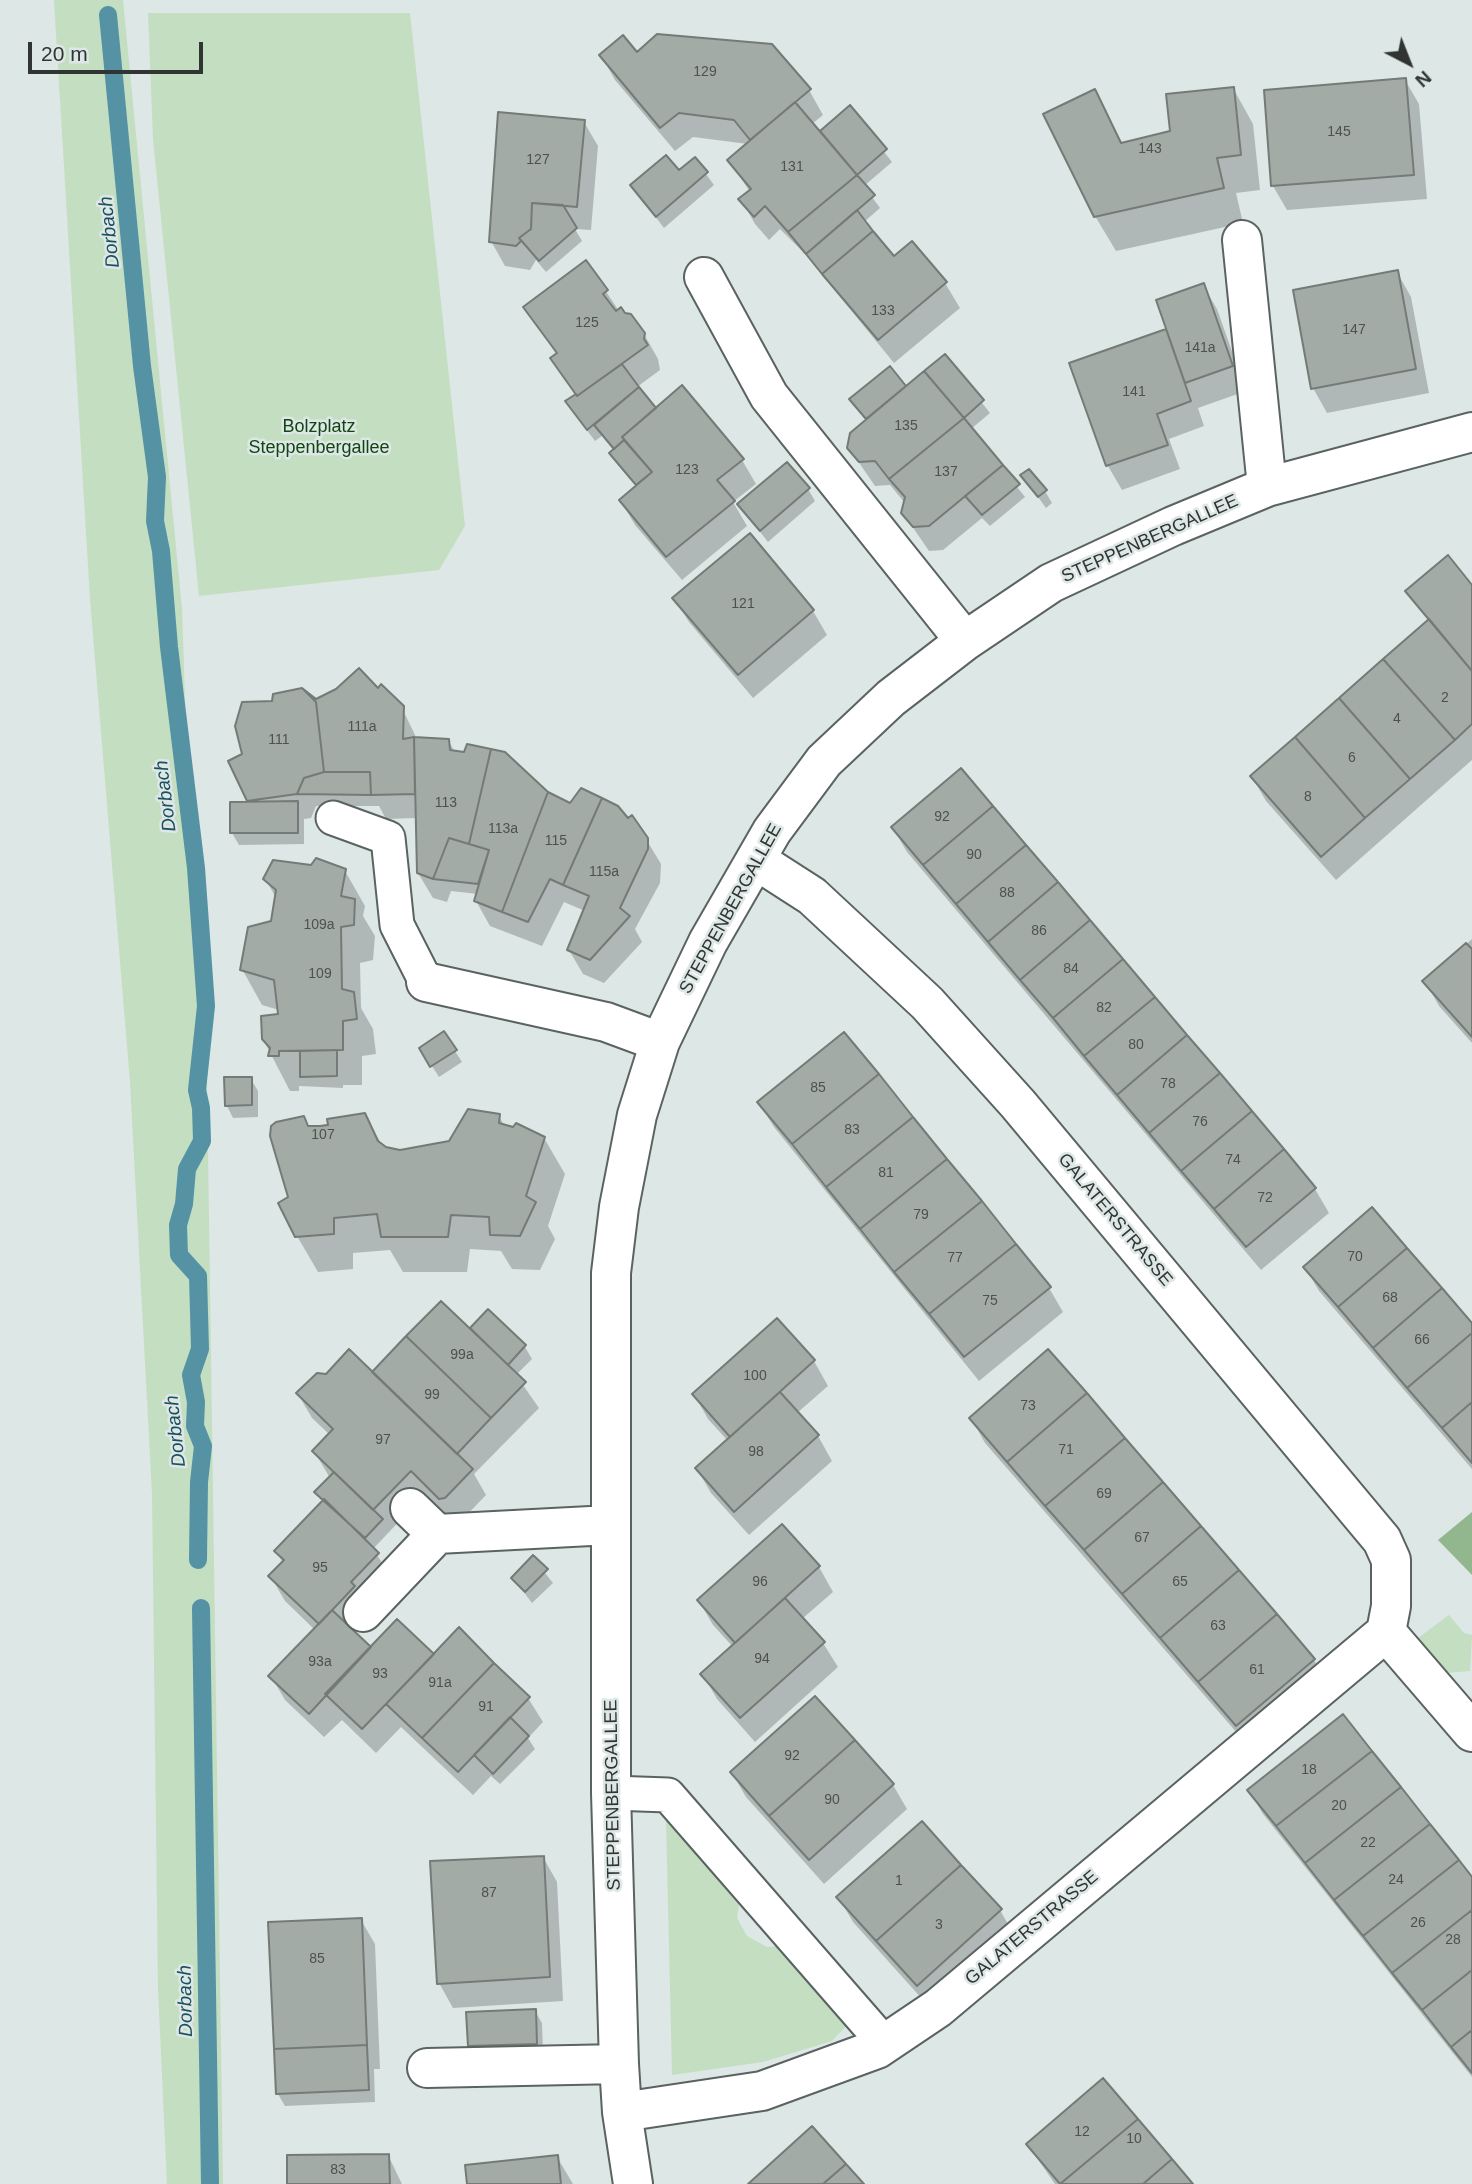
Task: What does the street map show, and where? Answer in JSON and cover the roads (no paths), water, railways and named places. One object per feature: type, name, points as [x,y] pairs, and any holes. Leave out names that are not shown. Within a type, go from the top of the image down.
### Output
[{"type":"street","points":[[1242,240],[1268,487]]},
{"type":"street","points":[[704,277],[769,396],[965,641]]},
{"type":"street","name":"STEPPENBERGALLEE","points":[[633,2184],[622,2112],[619,2064],[611,1793],[611,1273],[619,1207],[637,1115],[660,1042],[708,942],[772,831],[824,761],[891,698],[965,641],[1051,583],[1173,526],[1268,487],[1472,432]]},
{"type":"street","name":"GALATERSTRASSE","points":[[622,2112],[762,2091],[831,2068],[884,2044],[938,2008],[1386,1632],[1391,1606],[1391,1560],[1374,1530],[1018,1104],[927,1003],[812,896],[756,860]]},
{"type":"street","points":[[426,982],[606,1022],[660,1042]]},
{"type":"street","points":[[410,1508],[437,1534]]},
{"type":"street","points":[[363,1612],[437,1534],[610,1525]]},
{"type":"street","points":[[1386,1632],[1468,1720]]},
{"type":"street","points":[[427,2068],[619,2064]]},
{"type":"lane","points":[[333,818],[387,838],[397,925],[426,982]]},
{"type":"lane","points":[[611,1793],[668,1796],[884,2044]]},
{"type":"waterway","name":"Dorbach","points":[[108,15],[142,366],[157,477],[155,521],[161,551],[169,647],[196,868],[206,1006],[197,1090],[201,1108],[202,1141],[187,1169],[184,1204],[178,1225],[179,1255],[198,1276],[200,1349],[191,1375],[196,1402],[195,1426],[203,1446],[199,1482],[198,1560]]},
{"type":"waterway","name":"Dorbach","points":[[201,1608],[210,2184]]},
{"type":"park label","name":"Bolzplatz Steppenbergallee","points":[[319,437]]}]
